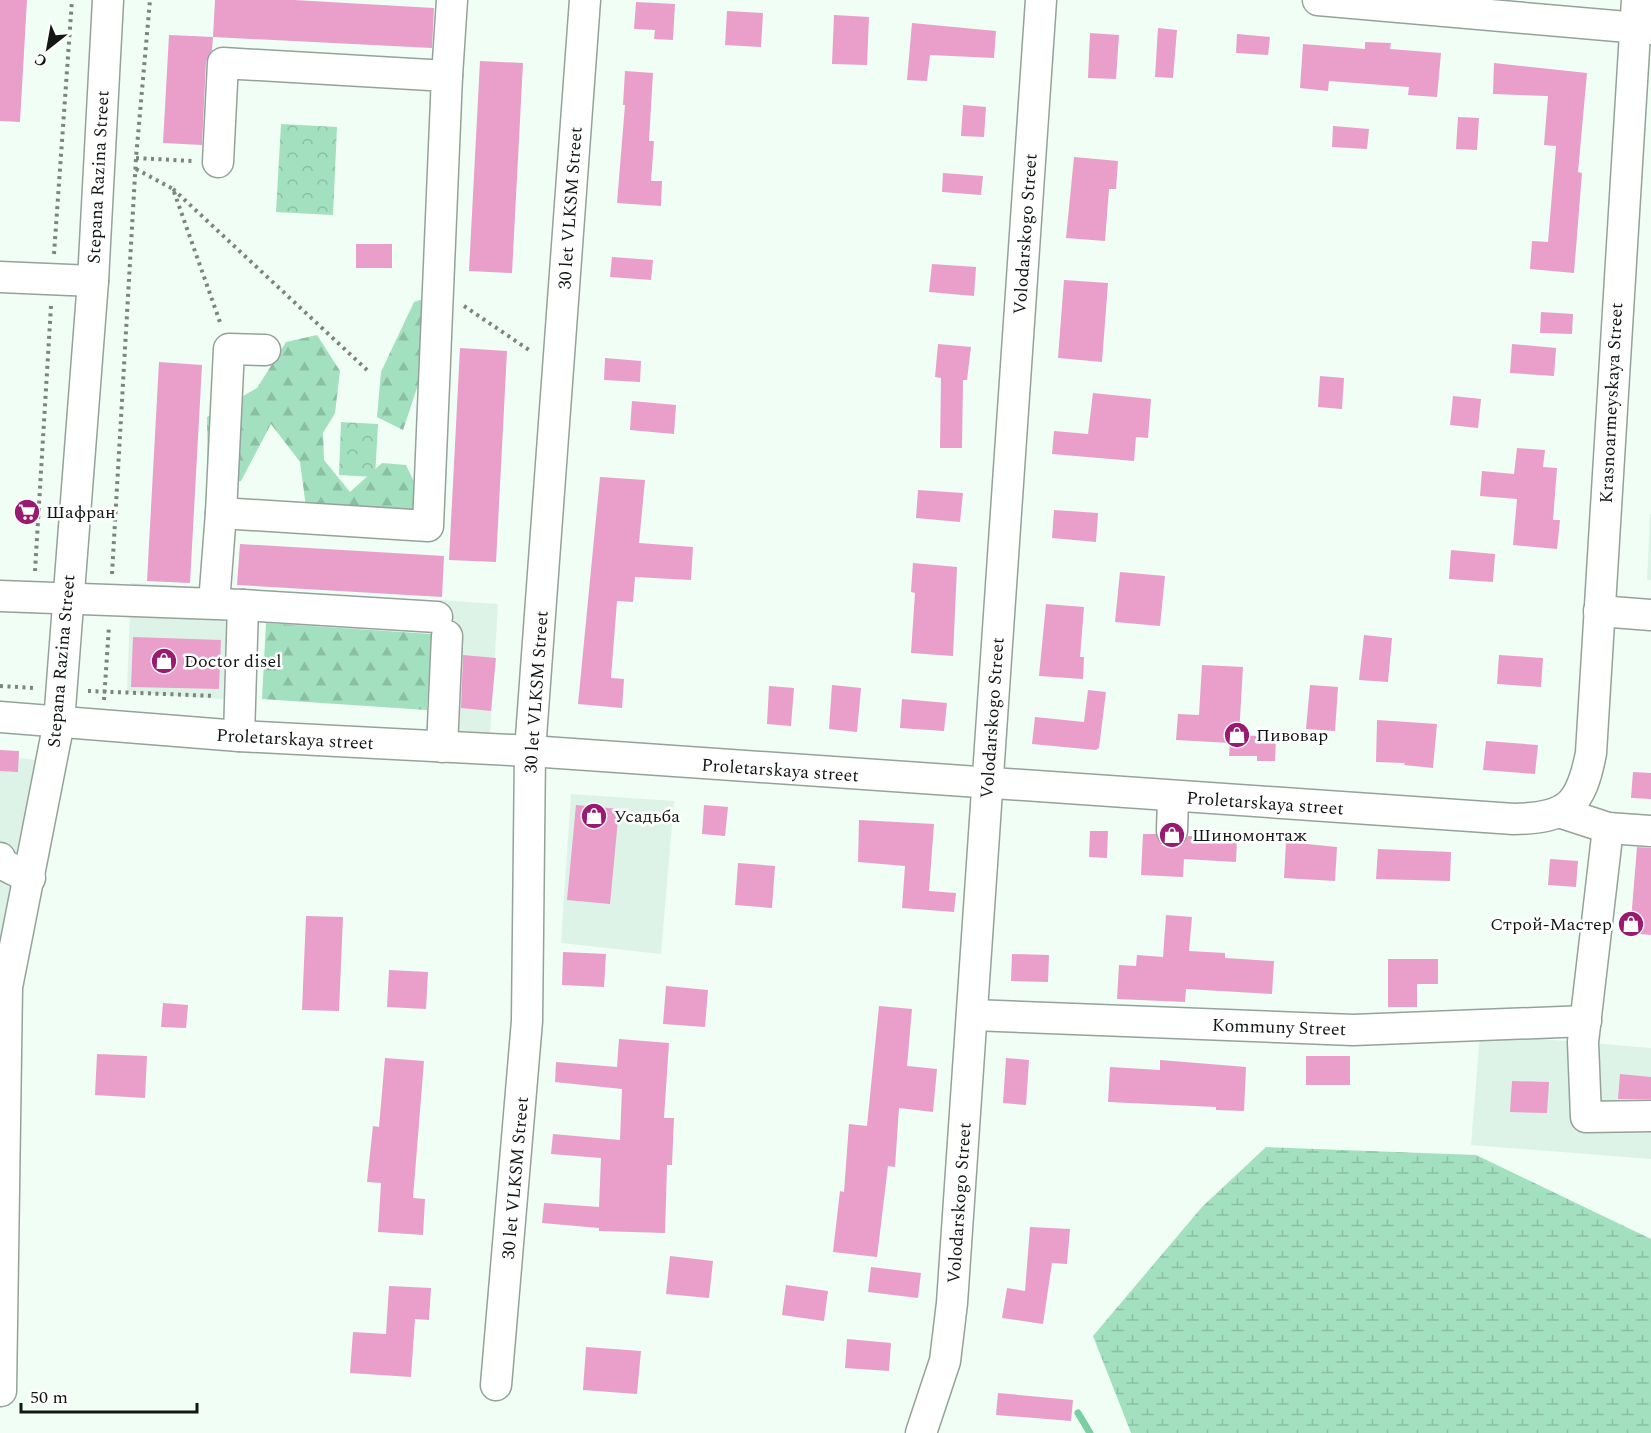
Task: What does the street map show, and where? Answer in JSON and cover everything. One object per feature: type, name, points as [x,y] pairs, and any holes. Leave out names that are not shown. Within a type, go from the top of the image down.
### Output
[{"type":"street","name":"Stepana Razina Street","points":[[1,1391],[7,987],[30,878],[58,722],[93,280],[108,0]]},
{"type":"street","points":[[220,513],[428,526],[452,0]]},
{"type":"street","name":"30 let VLKSM Street","points":[[496,1385],[527,1021],[530,751],[585,0]]},
{"type":"street","name":"Volodarskogo Street","points":[[921,1433],[945,1361],[952,1303],[1041,0]]},
{"type":"street","points":[[1318,0],[1641,19]]},
{"type":"street","name":"Krasnoarmeyskaya Street","points":[[1566,807],[1587,776],[1591,753],[1641,19]]},
{"type":"street","points":[[218,162],[223,63],[447,76]]},
{"type":"street","points":[[0,277],[93,280]]},
{"type":"street","points":[[213,603],[229,349],[265,350]]},
{"type":"street","points":[[0,596],[110,602],[243,605],[442,627],[442,747]]},
{"type":"street","points":[[239,736],[243,605]]},
{"type":"street","points":[[1599,611],[1651,615]]},
{"type":"street","name":"Proletarskaya street","points":[[0,717],[239,736],[530,751],[987,785],[1514,819],[1543,818],[1566,807]]},
{"type":"street","points":[[1172,831],[1173,797]]},
{"type":"street","points":[[1566,807],[1608,828],[1651,831]]},
{"type":"street","points":[[1608,828],[1583,1042],[1586,1117],[1651,1116]]},
{"type":"street","points":[[0,858],[2,864],[30,878]]},
{"type":"street","name":"Kommuny Street","points":[[972,1015],[1353,1030],[1586,1021]]},
{"type":"path","points":[[102,726],[136,159],[150,0]]},
{"type":"path","points":[[136,159],[218,162]]},
{"type":"path","points":[[136,169],[173,189],[367,369]]},
{"type":"path","points":[[173,189],[229,349]]},
{"type":"path","points":[[438,289],[558,370]]},
{"type":"path","points":[[0,686],[240,698]]},
{"type":"shaded area","points":[[1650,514],[1651,580],[1647,580]]},
{"type":"shaded area","points":[[131,583],[254,590],[248,701],[127,692]]},
{"type":"shaded area","points":[[439,600],[498,604],[490,735],[434,728]]},
{"type":"shaded area","points":[[0,755],[35,760],[8,959],[0,958]]},
{"type":"shaded area","points":[[571,794],[674,801],[661,954],[561,943]]},
{"type":"shaded area","points":[[1480,1034],[1651,1048],[1651,1159],[1471,1145]]},
{"type":"green space","points":[[281,124],[337,127],[333,215],[276,212]]},
{"type":"green space","points":[[423,299],[433,317],[422,373],[403,430],[377,417],[381,372],[414,302]]},
{"type":"green space","points":[[317,335],[340,371],[335,413],[323,433],[324,460],[350,492],[382,463],[406,465],[420,494],[408,516],[306,507],[300,462],[271,424],[241,481],[208,488],[207,417],[257,388],[286,342]]},
{"type":"green space","points":[[341,422],[378,424],[375,477],[339,475]]},
{"type":"green space","points":[[266,623],[432,634],[427,710],[262,699]]},
{"type":"green space","points":[[1266,1147],[1476,1155],[1651,1239],[1651,1433],[1131,1433],[1093,1336],[1202,1207]]},
{"type":"building","points":[[0,0],[27,0],[20,122],[0,121]]},
{"type":"building","points":[[215,0],[294,0],[434,8],[432,48],[213,37]]},
{"type":"building","points":[[636,2],[675,4],[673,40],[654,39],[655,30],[634,29]]},
{"type":"building","points":[[727,11],[763,13],[761,47],[725,45]]},
{"type":"building","points":[[834,15],[869,17],[867,65],[832,64]]},
{"type":"building","points":[[912,23],[996,31],[994,58],[930,55],[927,81],[907,80]]},
{"type":"building","points":[[1158,28],[1177,30],[1173,78],[1155,77]]},
{"type":"building","points":[[1090,33],[1119,35],[1116,79],[1088,78]]},
{"type":"building","points":[[1237,34],[1270,37],[1268,55],[1236,53]]},
{"type":"building","points":[[169,35],[213,37],[212,50],[206,62],[202,145],[163,143]]},
{"type":"building","points":[[1365,42],[1391,43],[1390,49],[1441,53],[1437,97],[1408,95],[1409,87],[1329,81],[1328,91],[1300,88],[1303,44],[1365,49]]},
{"type":"building","points":[[480,61],[523,63],[512,273],[469,271]]},
{"type":"building","points":[[1494,63],[1587,73],[1578,172],[1582,173],[1574,273],[1530,269],[1532,241],[1548,242],[1556,146],[1544,145],[1548,96],[1493,94]]},
{"type":"building","points":[[625,71],[653,73],[649,141],[654,141],[651,181],[662,181],[661,206],[617,203],[625,105],[623,105]]},
{"type":"building","points":[[963,105],[986,107],[984,137],[961,136]]},
{"type":"building","points":[[1458,117],[1479,118],[1477,150],[1456,149]]},
{"type":"building","points":[[1333,126],[1369,129],[1367,149],[1332,147]]},
{"type":"building","points":[[1074,157],[1118,161],[1116,189],[1109,189],[1105,241],[1066,238]]},
{"type":"building","points":[[943,173],[983,176],[981,195],[942,192]]},
{"type":"building","points":[[356,244],[392,244],[392,268],[356,268]]},
{"type":"building","points":[[612,257],[653,260],[651,280],[610,277]]},
{"type":"building","points":[[932,264],[976,267],[974,296],[929,292]]},
{"type":"building","points":[[1064,280],[1108,283],[1102,362],[1058,358]]},
{"type":"building","points":[[1541,312],[1573,314],[1572,334],[1540,333]]},
{"type":"building","points":[[938,344],[971,347],[967,380],[963,380],[962,448],[940,448],[941,378],[935,377]]},
{"type":"building","points":[[1512,344],[1556,348],[1554,376],[1510,373]]},
{"type":"building","points":[[460,348],[507,351],[496,562],[449,560]]},
{"type":"building","points":[[605,358],[641,361],[640,382],[604,380]]},
{"type":"building","points":[[159,362],[202,365],[190,583],[147,581]]},
{"type":"building","points":[[1320,376],[1344,378],[1342,409],[1318,407]]},
{"type":"building","points":[[1093,393],[1151,399],[1148,438],[1136,437],[1134,461],[1052,454],[1054,431],[1088,434]]},
{"type":"building","points":[[1453,396],[1481,399],[1478,428],[1450,425]]},
{"type":"building","points":[[632,401],[676,405],[674,434],[630,430]]},
{"type":"building","points":[[1517,448],[1545,450],[1543,467],[1557,468],[1553,520],[1560,520],[1557,549],[1513,545],[1517,499],[1480,496],[1482,471],[1514,474]]},
{"type":"building","points":[[600,477],[645,480],[639,543],[693,547],[691,580],[635,577],[633,602],[617,601],[611,678],[624,679],[622,708],[578,704]]},
{"type":"building","points":[[918,490],[963,493],[960,522],[916,518]]},
{"type":"building","points":[[1054,510],[1098,513],[1096,542],[1052,538]]},
{"type":"building","points":[[240,544],[444,556],[442,597],[237,585]]},
{"type":"building","points":[[1451,550],[1495,554],[1493,582],[1449,579]]},
{"type":"building","points":[[913,563],[957,567],[953,656],[911,653],[915,593],[911,592]]},
{"type":"building","points":[[1120,572],[1165,576],[1160,626],[1115,622]]},
{"type":"building","points":[[1046,604],[1084,607],[1080,657],[1084,657],[1083,679],[1039,676]]},
{"type":"building","points":[[1364,635],[1392,638],[1388,682],[1359,680]]},
{"type":"building","points":[[133,637],[221,640],[219,689],[131,687]]},
{"type":"building","points":[[463,655],[496,658],[491,711],[461,708]]},
{"type":"building","points":[[1499,655],[1543,658],[1541,687],[1497,684]]},
{"type":"building","points":[[1202,665],[1243,667],[1239,735],[1276,737],[1275,761],[1257,761],[1257,756],[1229,756],[1230,743],[1176,740],[1178,714],[1199,715]]},
{"type":"building","points":[[832,685],[861,688],[857,732],[829,729]]},
{"type":"building","points":[[1310,685],[1338,687],[1335,731],[1306,729]]},
{"type":"building","points":[[769,686],[794,688],[791,726],[767,724]]},
{"type":"building","points":[[1088,690],[1106,692],[1099,748],[1096,750],[1032,744],[1035,717],[1084,722]]},
{"type":"building","points":[[902,699],[947,703],[944,731],[900,728]]},
{"type":"building","points":[[1377,720],[1437,724],[1433,768],[1404,765],[1405,763],[1376,762]]},
{"type":"building","points":[[1486,741],[1538,745],[1535,774],[1483,770]]},
{"type":"building","points":[[0,750],[19,751],[18,772],[0,771]]},
{"type":"building","points":[[1633,772],[1651,773],[1651,799],[1631,798]]},
{"type":"building","points":[[576,805],[619,809],[610,904],[567,900]]},
{"type":"building","points":[[704,805],[728,807],[725,836],[702,834]]},
{"type":"building","points":[[859,820],[934,824],[929,891],[956,893],[954,912],[902,908],[905,866],[858,862]]},
{"type":"building","points":[[1090,831],[1108,831],[1107,858],[1089,857]]},
{"type":"building","points":[[1143,834],[1156,834],[1162,845],[1171,848],[1181,846],[1188,836],[1237,838],[1236,862],[1184,859],[1183,877],[1141,875]]},
{"type":"building","points":[[1286,842],[1337,847],[1335,881],[1284,878]]},
{"type":"building","points":[[1637,847],[1651,848],[1651,935],[1630,933]]},
{"type":"building","points":[[1378,849],[1451,852],[1450,881],[1376,879]]},
{"type":"building","points":[[1550,859],[1578,861],[1576,887],[1548,885]]},
{"type":"building","points":[[738,863],[775,866],[772,908],[735,905]]},
{"type":"building","points":[[1166,915],[1192,917],[1189,951],[1225,953],[1225,958],[1274,961],[1272,994],[1186,989],[1185,1002],[1117,999],[1119,965],[1136,966],[1137,955],[1163,957]]},
{"type":"building","points":[[306,916],[343,917],[339,1011],[302,1010]]},
{"type":"building","points":[[563,952],[606,954],[604,987],[562,985]]},
{"type":"building","points":[[1012,954],[1049,955],[1048,982],[1011,981]]},
{"type":"building","points":[[1388,959],[1438,959],[1438,984],[1417,984],[1417,1007],[1388,1007]]},
{"type":"building","points":[[389,970],[428,972],[426,1009],[387,1007]]},
{"type":"building","points":[[666,986],[708,990],[705,1027],[663,1024]]},
{"type":"building","points":[[163,1003],[188,1005],[186,1028],[161,1027]]},
{"type":"building","points":[[879,1006],[912,1009],[907,1066],[937,1069],[933,1112],[899,1108],[895,1167],[888,1166],[877,1257],[833,1252],[840,1191],[844,1192],[849,1124],[867,1126]]},
{"type":"building","points":[[619,1039],[669,1043],[664,1118],[674,1118],[672,1165],[667,1165],[665,1233],[599,1231],[599,1228],[542,1223],[544,1203],[599,1207],[601,1158],[551,1154],[553,1134],[620,1140],[622,1089],[555,1082],[556,1062],[617,1067]]},
{"type":"building","points":[[97,1054],[147,1056],[145,1098],[95,1095]]},
{"type":"building","points":[[1306,1056],[1350,1056],[1350,1085],[1306,1085]]},
{"type":"building","points":[[385,1058],[424,1061],[413,1198],[425,1199],[423,1235],[378,1232],[381,1183],[367,1182],[373,1126],[379,1127]]},
{"type":"building","points":[[1006,1058],[1029,1060],[1026,1105],[1003,1103]]},
{"type":"building","points":[[1160,1060],[1246,1067],[1244,1111],[1216,1110],[1216,1107],[1108,1102],[1110,1067],[1160,1070]]},
{"type":"building","points":[[1620,1074],[1651,1077],[1651,1099],[1618,1099]]},
{"type":"building","points":[[1512,1081],[1549,1082],[1547,1113],[1510,1112]]},
{"type":"building","points":[[1030,1227],[1070,1229],[1067,1264],[1052,1263],[1043,1324],[1002,1318],[1007,1288],[1025,1291]]},
{"type":"building","points":[[670,1256],[713,1261],[709,1298],[666,1294]]},
{"type":"building","points":[[871,1267],[921,1273],[918,1298],[868,1292]]},
{"type":"building","points":[[786,1285],[828,1291],[824,1321],[782,1315]]},
{"type":"building","points":[[389,1286],[431,1288],[429,1320],[415,1319],[411,1377],[350,1373],[353,1332],[386,1334]]},
{"type":"building","points":[[847,1339],[891,1343],[889,1371],[845,1368]]},
{"type":"building","points":[[586,1347],[641,1351],[637,1394],[583,1390]]},
{"type":"building","points":[[998,1393],[1073,1400],[1071,1421],[996,1415]]},
{"type":"waterway","points":[[1078,1413],[1090,1433]]},
{"type":"place","name":"Шафран","points":[[27,512]]},
{"type":"place","name":"Doctor disel","points":[[164,661]]},
{"type":"place","name":"Пивовар","points":[[1237,735]]},
{"type":"place","name":"Усадьба","points":[[594,816]]},
{"type":"place","name":"Шиномонтаж","points":[[1172,835]]},
{"type":"place","name":"Строй-Мастер","points":[[1631,924]]}]
